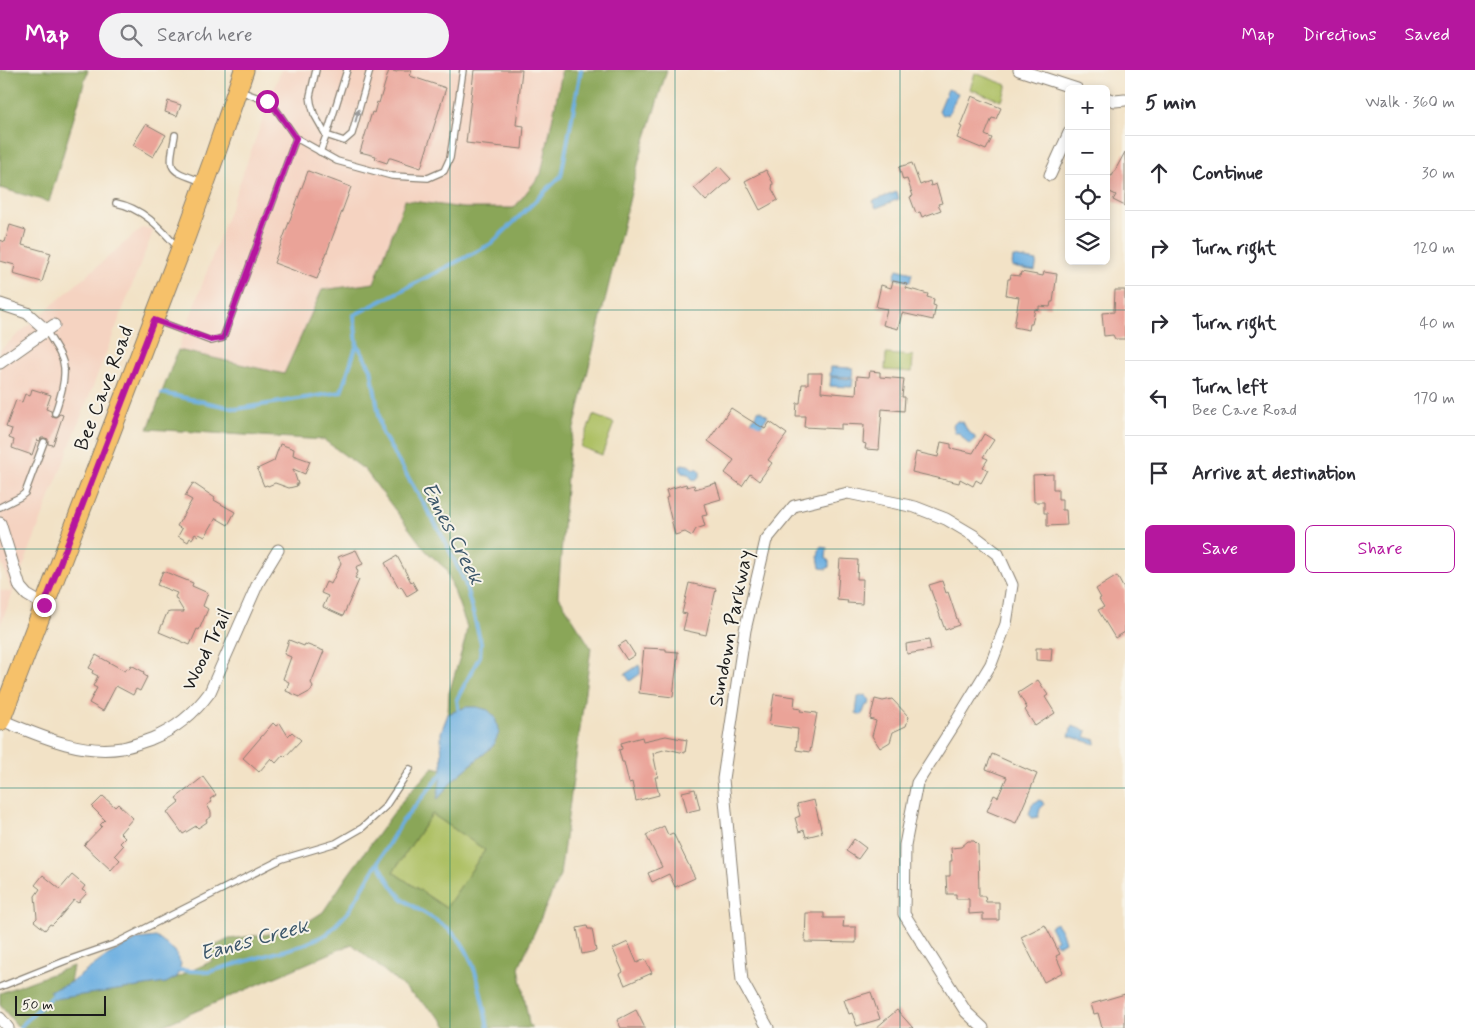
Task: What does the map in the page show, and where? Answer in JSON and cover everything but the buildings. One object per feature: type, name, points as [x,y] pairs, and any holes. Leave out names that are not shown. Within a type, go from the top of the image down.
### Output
[{"type":"main road","name":"Bee Cave Road","points":[[0,721],[154,320],[244,70]]},
{"type":"street","points":[[1019,70],[1065,85]]},
{"type":"street","points":[[1110,99],[1125,100]]},
{"type":"street","points":[[1050,175],[1065,142]]},
{"type":"street","points":[[0,304],[27,312],[49,328],[0,363]]},
{"type":"street","name":"Sundown Parkway","points":[[768,1028],[742,981],[723,780],[728,742],[745,630],[766,540],[794,506],[848,493],[915,507],[946,519],[973,535],[998,554],[1012,585],[1006,624],[991,664],[916,783],[905,845],[904,914],[966,1012],[983,1028]]},
{"type":"street","points":[[0,522],[20,587],[27,595],[44,605]]},
{"type":"street","name":"Wood Trail","points":[[0,721],[72,745],[103,749],[122,748],[140,743],[175,728],[195,711],[210,692],[258,583],[278,550]]},
{"type":"street","points":[[0,1018],[8,1028]]},
{"type":"lane","points":[[316,70],[310,96],[314,114],[326,135],[344,141],[352,134],[370,70]]},
{"type":"lane","points":[[320,152],[347,70]]},
{"type":"lane","points":[[238,90],[263,98],[273,105],[296,138],[337,161],[392,176],[428,178],[444,171],[450,158],[463,70]]},
{"type":"lane","points":[[175,135],[170,159],[174,169],[178,173],[205,182]]},
{"type":"lane","points":[[154,320],[211,340],[223,338],[296,138]]},
{"type":"lane","points":[[116,202],[143,214],[180,250]]},
{"type":"lane","points":[[49,328],[63,360],[64,369],[62,392],[55,413]]},
{"type":"lane","points":[[0,507],[25,493],[44,442]]},
{"type":"lane","points":[[0,987],[114,944],[282,859],[336,843],[362,828],[385,807],[410,769]]},
{"type":"shaded area","points":[[281,70],[561,70],[541,174],[514,208],[463,208],[405,200],[374,283],[322,290],[284,374],[178,350]]},
{"type":"shaded area","points":[[142,228],[154,229],[0,626],[0,590],[12,593],[0,557],[0,350]]},
{"type":"green space","points":[[0,70],[88,70],[49,202],[0,188]]},
{"type":"green space","points":[[561,70],[667,70],[639,160],[569,449],[558,595],[591,648],[560,875],[519,967],[529,1024],[532,1028],[448,1028],[442,1019],[352,944],[157,1028],[19,1028],[0,1005],[0,993],[73,966],[70,983],[49,991],[121,989],[165,983],[212,961],[208,949],[229,939],[293,931],[323,912],[403,800],[433,767],[442,769],[438,799],[454,779],[493,746],[466,707],[448,714],[449,693],[467,627],[446,569],[426,551],[365,470],[324,440],[148,429],[178,350],[284,374],[322,290],[374,283],[405,200],[463,208],[514,208],[541,174]],"holes":[[[432,814],[485,850],[446,908],[393,872]]]},
{"type":"green space","points":[[975,73],[1007,85],[1002,101],[970,89]]},
{"type":"green space","points":[[886,354],[913,356],[912,372],[885,370]]},
{"type":"green space","points":[[593,415],[614,423],[602,455],[581,447]]},
{"type":"green space","points":[[432,814],[485,850],[446,908],[393,872]]},
{"type":"water","points":[[948,89],[958,93],[948,115],[943,115],[939,111]]},
{"type":"water","points":[[897,192],[899,199],[876,208],[873,201]]},
{"type":"water","points":[[1013,257],[1037,261],[1035,271],[1012,267]]},
{"type":"water","points":[[897,269],[912,273],[910,282],[894,278]]},
{"type":"water","points":[[831,367],[853,368],[852,377],[830,376]]},
{"type":"water","points":[[831,377],[853,379],[852,387],[830,386]]},
{"type":"water","points":[[759,410],[768,416],[752,438],[744,432]]},
{"type":"water","points":[[957,421],[963,422],[967,430],[975,437],[975,441],[969,445],[959,433],[955,433],[953,425]]},
{"type":"water","points":[[682,464],[697,468],[700,475],[697,480],[692,479],[688,474],[682,473],[680,467]]},
{"type":"water","points":[[820,547],[827,548],[826,558],[829,561],[829,567],[827,569],[820,568],[818,556]]},
{"type":"water","points":[[639,665],[640,674],[630,681],[625,674]]},
{"type":"water","points":[[865,695],[870,700],[862,715],[856,713],[858,697]]},
{"type":"water","points":[[466,707],[488,710],[495,717],[499,733],[493,746],[454,779],[437,800],[442,769],[441,732],[448,714]]},
{"type":"water","points":[[1072,726],[1087,731],[1085,737],[1096,740],[1095,744],[1069,736]]},
{"type":"water","points":[[1039,800],[1044,805],[1040,809],[1038,817],[1032,818],[1029,814],[1032,804]]},
{"type":"water","points":[[1056,923],[1062,932],[1065,942],[1060,945],[1054,941],[1057,940],[1050,926]]},
{"type":"water","points":[[156,937],[175,951],[181,964],[177,977],[166,983],[54,999],[49,991],[70,983],[108,955],[138,939]]},
{"type":"waterway","name":"Eanes Creek","points":[[459,714],[457,699],[480,656],[481,643],[465,583],[442,535],[382,433],[371,369],[357,344],[354,315],[491,244],[561,176],[581,70]]},
{"type":"waterway","points":[[162,393],[237,409],[341,392],[357,344]]},
{"type":"waterway","name":"Eanes Creek","points":[[176,970],[208,972],[303,945],[327,934],[349,911],[401,823],[444,771]]},
{"type":"waterway","points":[[378,862],[386,877],[404,900],[443,925],[462,944],[477,978],[488,1028]]},
{"type":"waterway","name":"Eanes Creek","points":[[20,1027],[54,994]]},
{"type":"route","points":[[44,605],[154,320],[199,337],[211,340],[223,338],[296,138],[273,105],[267,101]]}]
